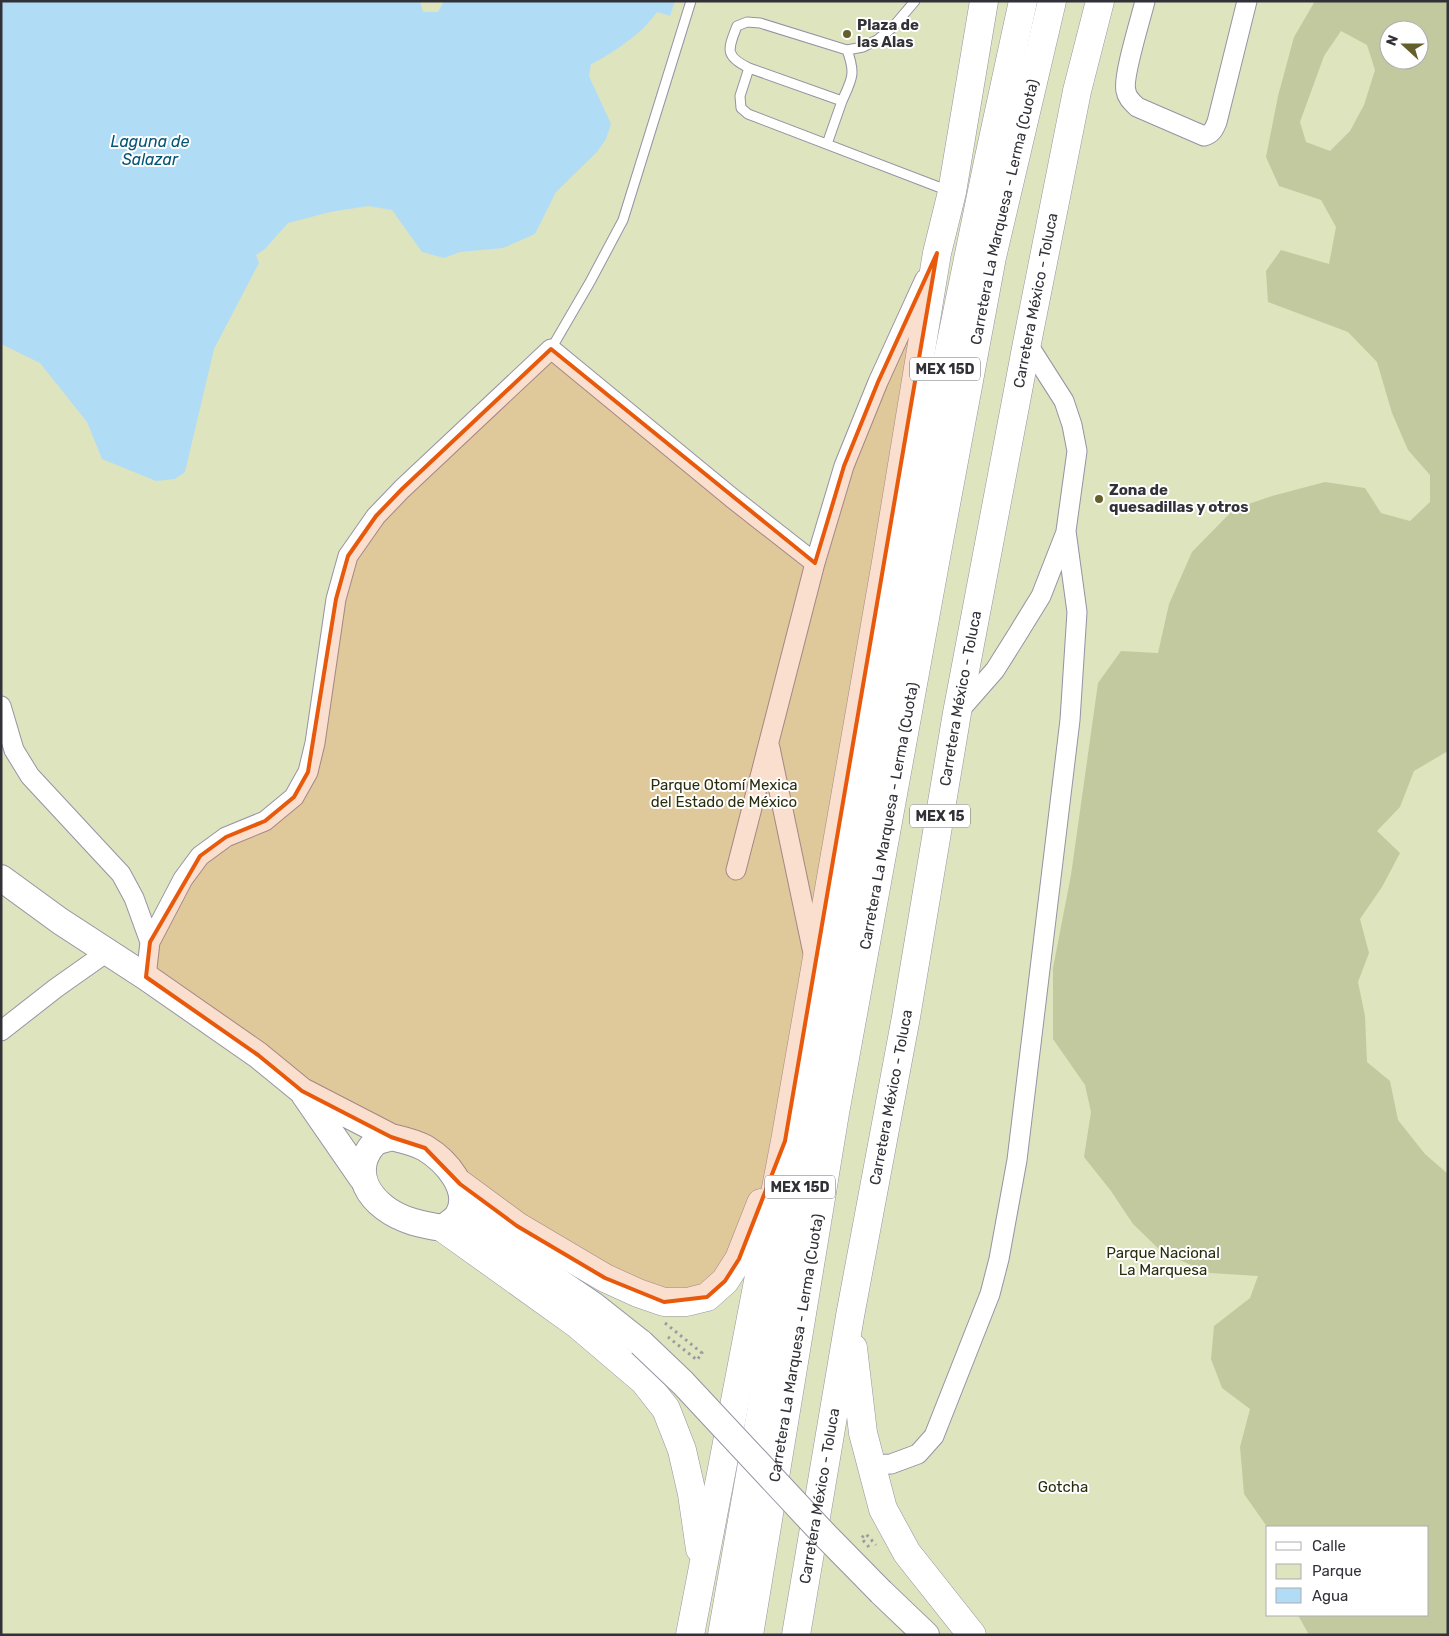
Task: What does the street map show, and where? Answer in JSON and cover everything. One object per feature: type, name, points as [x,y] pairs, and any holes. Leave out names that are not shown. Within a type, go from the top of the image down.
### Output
[{"type":"main road","points":[[690,1635],[785,1141],[937,253],[952,192],[984,1]]},
{"type":"main road","points":[[936,415],[943,314],[1005,1]]},
{"type":"main road","name":"Carretera La Marquesa - Lerma (Cuota)","points":[[722,1635],[936,415],[1023,1]]},
{"type":"main road","name":"Carretera La Marquesa - Lerma (Cuota)","points":[[749,1635],[835,1114],[942,525],[992,257],[1037,58],[1052,1]]},
{"type":"main road","name":"Carretera México - Toluca","points":[[796,1635],[850,1316],[906,1017],[957,714],[1026,343],[1077,92],[1100,1]]},
{"type":"main road","points":[[1,878],[60,921],[146,977],[258,1055],[302,1091],[391,1137],[426,1148],[449,1169],[460,1184],[517,1226],[605,1278],[664,1302],[687,1302],[707,1297],[726,1281],[739,1259],[785,1141]]},
{"type":"main road","points":[[302,1091],[362,1178],[370,1194],[386,1208],[423,1226],[451,1221],[593,1305],[641,1343],[683,1383],[824,1534],[926,1635]]},
{"type":"main road","points":[[362,1178],[363,1163],[368,1152],[376,1142],[391,1137]]},
{"type":"main road","points":[[451,1221],[464,1200],[460,1184]]},
{"type":"main road","points":[[451,1221],[644,1381],[666,1409],[682,1450],[692,1494],[703,1570]]},
{"type":"main road","points":[[850,1316],[863,1433],[883,1509],[907,1553],[972,1635]]},
{"type":"street","points":[[1145,1],[1127,72],[1125,90],[1129,99],[1137,107],[1204,136],[1209,135],[1214,130],[1217,122],[1247,1]]},
{"type":"street","points":[[736,870],[814,563],[844,466],[878,382],[937,253]]},
{"type":"street","points":[[957,714],[995,670],[1041,596],[1066,531],[1077,451],[1072,425],[1064,401],[1026,343]]},
{"type":"street","points":[[146,977],[150,942],[183,879],[200,856],[226,837],[265,821],[294,798],[308,772],[315,743],[336,599],[348,556],[376,516],[402,489],[551,349],[814,563]]},
{"type":"street","points":[[870,1465],[891,1464],[918,1454],[934,1436],[990,1294],[999,1259],[1016,1160],[1070,720],[1077,612],[1066,531]]},
{"type":"street","points":[[1,706],[14,750],[30,776],[48,797],[98,847],[121,874],[134,898],[150,942]]},
{"type":"street","points":[[769,742],[816,967]]},
{"type":"street","points":[[1,1031],[56,988],[107,952]]},
{"type":"lane","points":[[551,349],[623,220],[691,1]]},
{"type":"lane","points":[[842,101],[735,62],[731,55],[730,44],[737,26],[747,22],[760,22],[847,50],[863,47],[877,40],[892,28],[915,1]]},
{"type":"lane","points":[[827,144],[852,78],[853,70],[847,50]]},
{"type":"lane","points":[[749,68],[740,96],[741,108],[748,114],[952,192]]},
{"type":"path","points":[[641,1343],[656,1328],[697,1360],[702,1353],[661,1321]]},
{"type":"path","points":[[873,1551],[861,1538],[866,1534],[878,1546]]},
{"type":"highlighted area","points":[[937,253],[785,1141],[739,1259],[725,1281],[707,1297],[664,1302],[605,1278],[517,1226],[460,1184],[425,1148],[391,1137],[302,1091],[258,1055],[146,977],[150,942],[200,856],[226,837],[265,821],[294,797],[308,772],[336,599],[348,556],[376,516],[402,489],[551,349],[815,563],[844,466],[878,382]]},
{"type":"green space","name":"Parque Otomí Mexica del Estado de México","points":[[1,1],[1448,1],[1448,1635],[1,1635]]},
{"type":"green space","points":[[1315,1],[1448,1],[1448,751],[1414,771],[1400,807],[1377,831],[1400,853],[1382,887],[1360,919],[1369,953],[1358,982],[1365,1016],[1367,1062],[1390,1081],[1398,1120],[1425,1154],[1448,1174],[1448,1635],[1309,1635],[1299,1616],[1429,1616],[1429,1526],[1267,1526],[1244,1494],[1240,1447],[1250,1409],[1222,1388],[1211,1359],[1214,1326],[1250,1298],[1258,1276],[1210,1273],[1163,1253],[1133,1224],[1111,1191],[1084,1157],[1091,1112],[1085,1085],[1053,1039],[1053,968],[1071,875],[1098,683],[1121,651],[1158,653],[1169,604],[1192,552],[1234,509],[1272,496],[1325,482],[1365,488],[1381,513],[1410,521],[1430,502],[1430,475],[1408,450],[1392,413],[1377,362],[1348,332],[1268,302],[1266,271],[1281,250],[1329,264],[1336,227],[1321,200],[1279,186],[1266,157],[1278,96],[1294,37]],"holes":[[[1341,31],[1367,45],[1375,70],[1364,105],[1350,131],[1330,151],[1306,142],[1300,122],[1324,56]]]},
{"type":"water","name":"Laguna de Salazar","points":[[1,1],[420,1],[423,12],[438,12],[444,1],[675,1],[670,16],[657,12],[627,42],[591,64],[589,76],[611,124],[606,139],[597,152],[556,192],[535,234],[503,248],[460,252],[444,258],[422,252],[392,210],[368,206],[330,212],[288,223],[265,249],[256,255],[259,263],[214,349],[185,472],[175,479],[156,481],[102,459],[87,422],[40,363],[1,344]]},
{"type":"place","name":"Plaza de las Alas","points":[[847,34]]},
{"type":"place","name":"Zona de quesadillas y otros","points":[[1099,499]]},
{"type":"park label","name":"Parque Nacional La Marquesa","points":[[1163,1262]]},
{"type":"park label","name":"Gotcha","points":[[1063,1487]]}]
